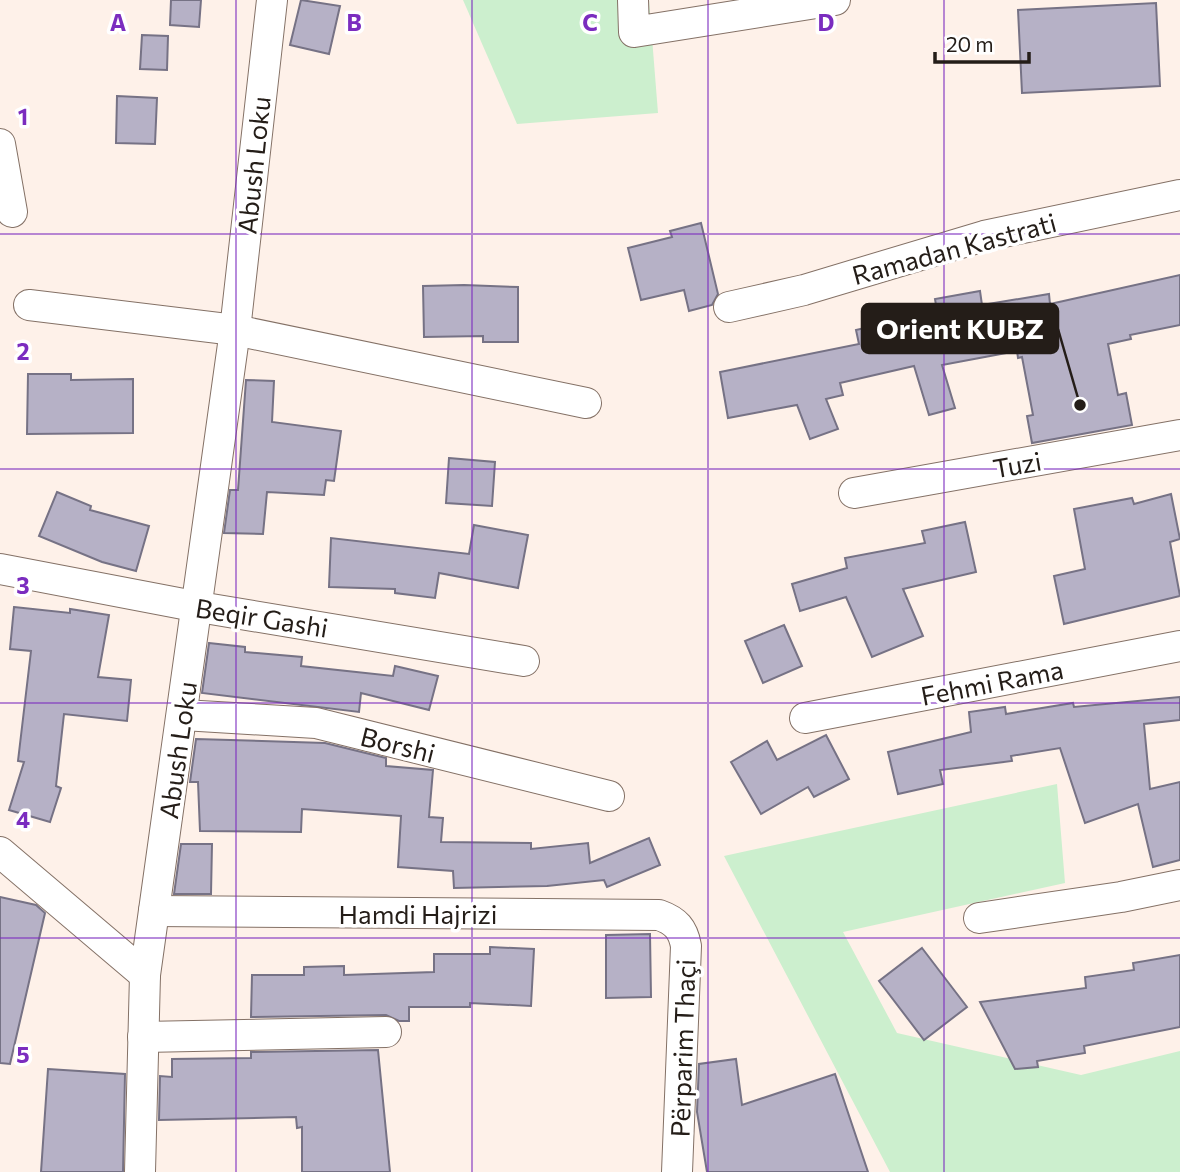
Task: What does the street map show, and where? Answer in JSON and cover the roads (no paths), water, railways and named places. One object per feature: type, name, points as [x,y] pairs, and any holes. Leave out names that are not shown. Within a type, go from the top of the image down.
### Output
[{"type":"street","name":"Abush Loku","points":[[140,1172],[145,975],[199,607],[235,330],[272,0]]},
{"type":"street","points":[[634,0],[634,33],[835,0]]},
{"type":"street","points":[[0,144],[12,212]]},
{"type":"street","name":"Ramadan Kastrati","points":[[729,307],[804,289],[984,236],[1180,195]]},
{"type":"street","points":[[29,305],[235,330],[586,403]]},
{"type":"street","name":"Tuzi","points":[[854,493],[1180,435]]},
{"type":"street","name":"Beqir Gashi","points":[[0,569],[199,607],[524,661]]},
{"type":"street","name":"Fehmi Rama","points":[[805,718],[1180,646]]},
{"type":"street","name":"Borshi","points":[[183,715],[316,723],[609,796]]},
{"type":"street","points":[[0,852],[145,975]]},
{"type":"street","points":[[979,918],[1121,898],[1180,885]]},
{"type":"street","name":"Hamdi Hajrizi","points":[[154,911],[659,915],[679,926]]},
{"type":"street","name":"Përparim Thaçi","points":[[677,1172],[686,946],[679,926]]},
{"type":"street","points":[[143,1037],[386,1031]]},
{"type":"place","name":"Orient KUBZ","points":[[1080,405]]}]
